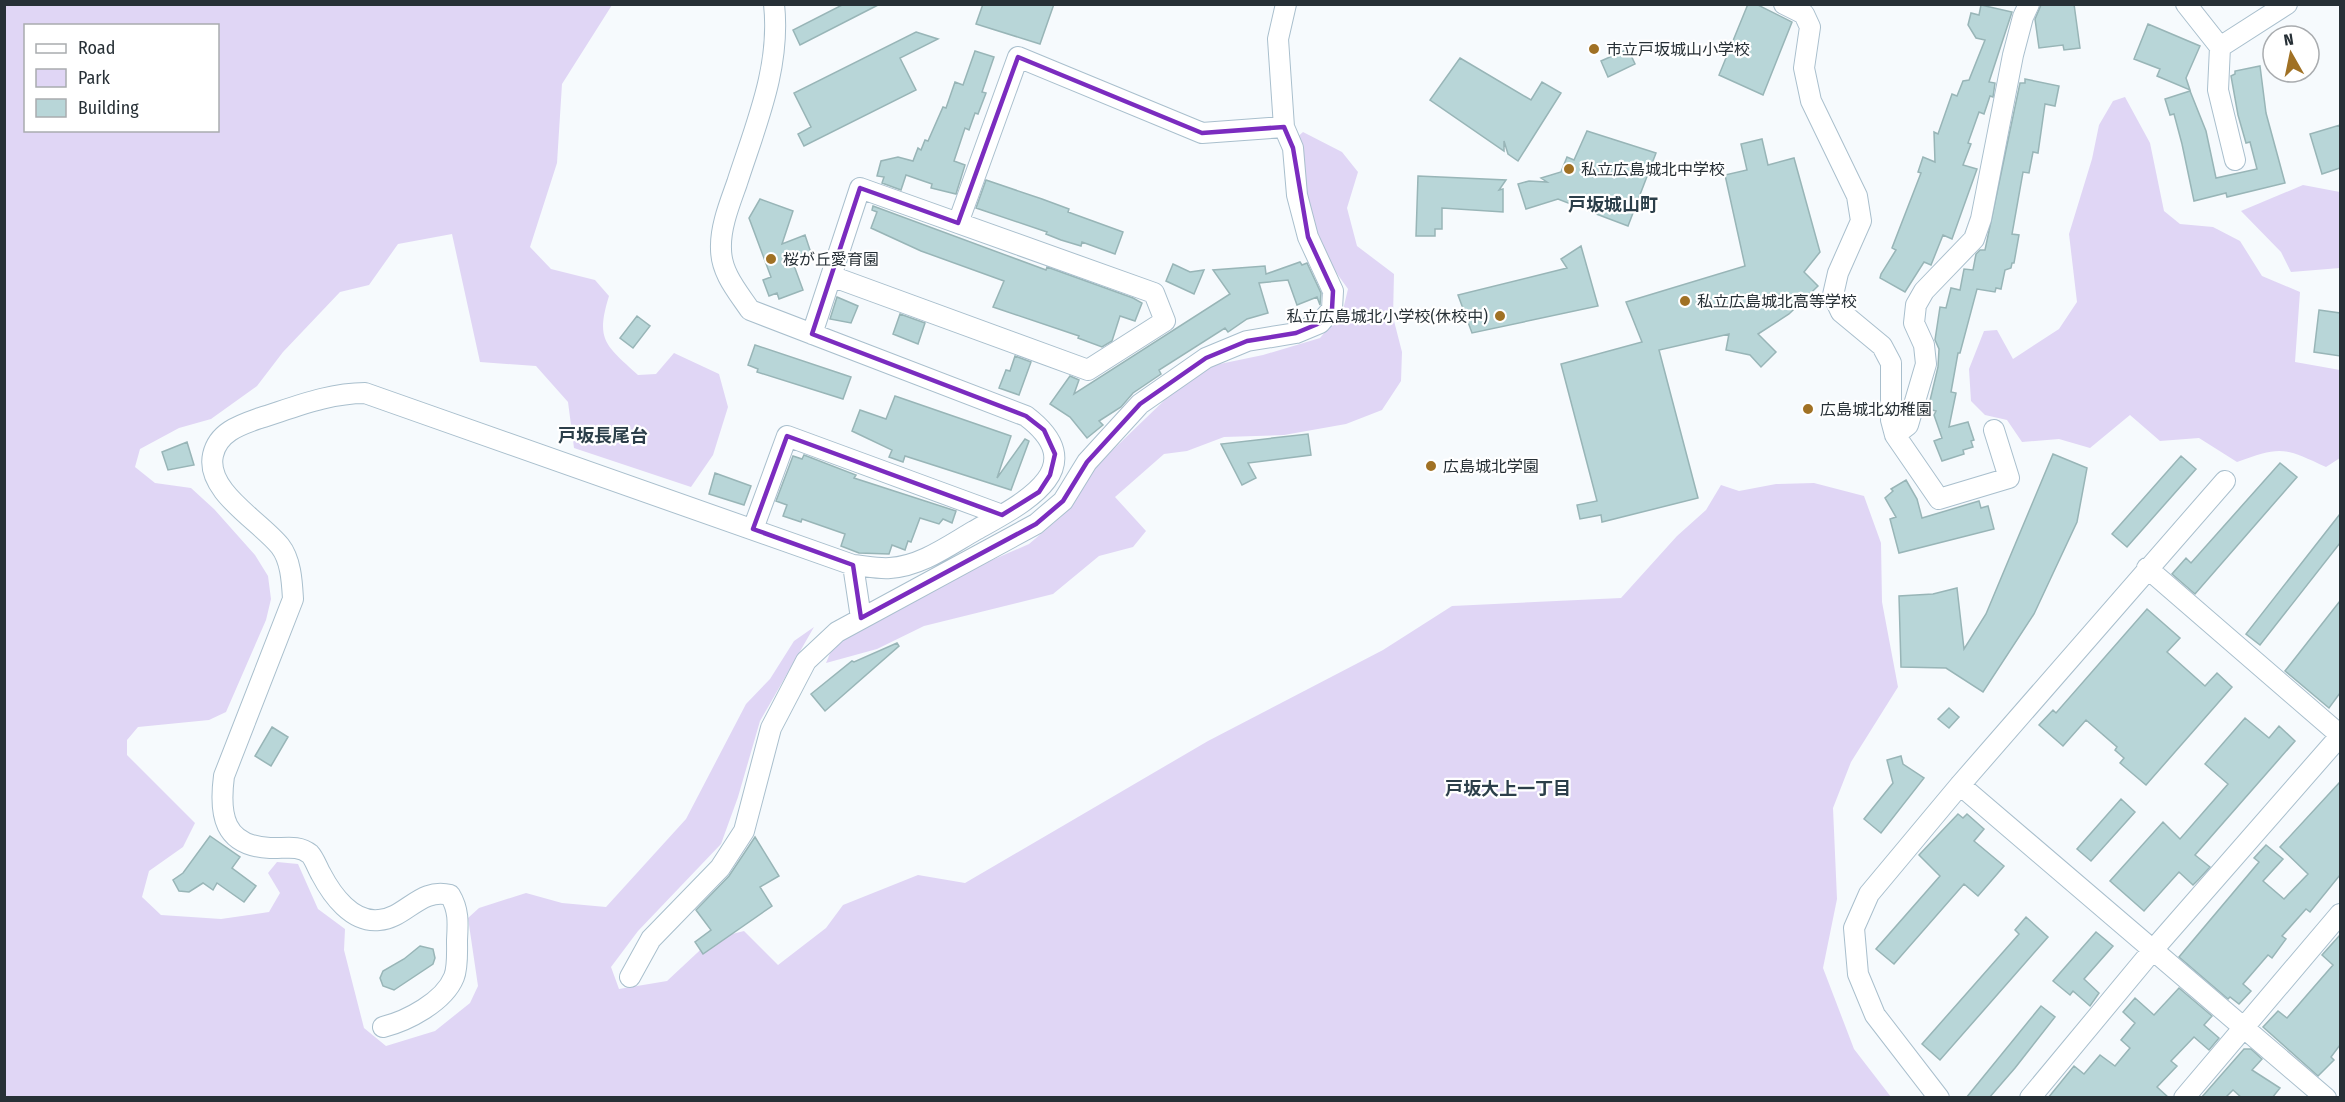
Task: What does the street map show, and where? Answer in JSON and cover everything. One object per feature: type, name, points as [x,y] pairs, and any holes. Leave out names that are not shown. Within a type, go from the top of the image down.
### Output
[{"type":"street","points":[[383,1027],[399,1023],[449,988],[455,975],[458,919],[456,905],[450,895],[440,892],[429,894],[399,914],[378,920],[359,917],[342,904],[331,890],[310,854],[290,846],[269,848],[241,840],[227,826],[220,804],[224,776],[293,598],[291,572],[281,548],[219,486],[211,466],[216,444],[236,426],[341,393],[366,393],[853,565],[890,568],[925,559],[1002,515],[1039,492],[1050,475],[1055,454],[1044,430],[1026,416],[750,310],[729,281],[720,250],[726,216],[771,75],[774,57],[774,4]]},
{"type":"street","points":[[630,977],[651,939],[720,868],[744,831],[771,728],[806,661],[837,632],[1036,525],[1063,501],[1087,462],[1140,404],[1206,358],[1246,341],[1296,333],[1320,323],[1332,309],[1333,291],[1308,237],[1297,195],[1293,148],[1284,127],[1278,39],[1286,4]]},
{"type":"street","points":[[1784,4],[1804,14],[1810,27],[1804,68],[1811,101],[1857,196],[1861,221],[1838,273],[1833,295],[1841,312],[1882,346],[1891,363],[1891,420],[1895,435],[1939,498],[2009,478],[1994,430]]},
{"type":"street","points":[[1895,435],[1908,425],[1926,364],[1924,345],[1914,323],[1916,305],[1924,291],[1974,239],[1982,219],[2013,55],[2023,17],[2029,4]]},
{"type":"street","points":[[2186,4],[2220,46],[2218,90],[2235,159]]},
{"type":"street","points":[[2220,46],[2287,4]]},
{"type":"street","points":[[958,223],[1018,57],[1202,133],[1284,127]]},
{"type":"street","points":[[812,334],[831,276],[860,188],[1154,292],[1165,321],[1088,370],[831,276]]},
{"type":"street","points":[[753,529],[787,435],[1002,515]]},
{"type":"street","points":[[1939,1098],[1875,1015],[1858,974],[1854,928],[1869,894],[1960,785],[2224,481]]},
{"type":"street","points":[[853,565],[861,618]]},
{"type":"street","points":[[2030,1098],[2152,951],[2340,735],[2147,568]]},
{"type":"street","points":[[1960,785],[2326,1098]]},
{"type":"street","points":[[2184,1098],[2340,914]]},
{"type":"street","points":[[2333,1098],[2340,1089]]},
{"type":"highlighted area","points":[[1018,57],[1202,133],[1284,127],[1293,148],[1308,237],[1333,291],[1332,309],[1320,323],[1296,333],[1247,341],[1206,358],[1140,404],[1087,462],[1063,501],[1036,524],[861,618],[853,565],[753,529],[787,436],[1002,515],[1039,492],[1050,475],[1055,454],[1044,430],[1026,416],[812,334],[860,188],[958,223]]},
{"type":"green space","points":[[5,5],[612,5],[562,84],[557,163],[530,247],[551,269],[595,280],[609,296],[603,323],[606,341],[611,349],[638,375],[656,374],[674,353],[719,374],[728,407],[713,455],[691,487],[574,448],[568,402],[536,366],[480,362],[452,234],[398,244],[369,285],[340,292],[283,352],[257,386],[211,419],[179,428],[140,449],[135,467],[155,483],[191,488],[214,509],[255,555],[268,576],[271,599],[266,620],[226,712],[209,720],[138,727],[127,740],[127,755],[195,823],[183,847],[149,871],[142,897],[161,915],[221,919],[269,912],[280,893],[268,873],[277,862],[298,864],[318,909],[345,929],[344,950],[364,1028],[386,1046],[435,1031],[470,1003],[478,986],[468,918],[479,908],[526,893],[562,903],[606,907],[686,819],[746,704],[770,679],[794,641],[814,627],[760,721],[738,797],[721,844],[638,931],[611,967],[619,989],[667,981],[712,939],[744,931],[778,965],[826,928],[843,905],[918,875],[965,883],[1208,741],[1383,650],[1452,606],[1621,598],[1677,536],[1706,510],[1721,485],[1739,491],[1776,484],[1814,483],[1864,496],[1881,543],[1882,602],[1898,687],[1851,762],[1833,808],[1837,899],[1823,968],[1854,1049],[1891,1097],[5,1098]]},
{"type":"green space","points":[[2125,97],[2150,143],[2164,211],[2180,224],[2213,227],[2240,241],[2262,276],[2300,292],[2295,362],[2340,370],[2340,458],[2326,467],[2291,452],[2282,451],[2263,453],[2237,462],[2199,438],[2160,441],[2130,415],[2090,448],[2059,439],[2022,442],[2007,420],[1985,415],[1971,401],[1969,369],[1984,331],[1997,330],[2013,359],[2059,329],[2077,302],[2069,234],[2092,159],[2099,125],[2113,101]]},
{"type":"green space","points":[[1303,132],[1342,152],[1358,172],[1347,208],[1357,246],[1394,274],[1393,317],[1402,352],[1401,381],[1382,410],[1346,424],[1284,435],[1224,437],[1187,451],[1164,454],[1115,497],[1146,531],[1133,547],[1099,556],[1053,594],[924,626],[877,649],[826,663],[831,651],[854,631],[967,571],[1029,544],[1062,516],[1093,469],[1174,391],[1210,366],[1263,355],[1320,338],[1343,310],[1348,289],[1325,257],[1306,210],[1293,141]]},
{"type":"green space","points":[[2303,185],[2340,192],[2340,268],[2291,272],[2281,252],[2241,211]]},
{"type":"building","points":[[844,4],[880,4],[800,45],[793,30]]},
{"type":"building","points":[[983,4],[1054,4],[1040,44],[976,24]]},
{"type":"building","points":[[1748,4],[1756,4],[1792,22],[1763,95],[1719,75]]},
{"type":"building","points":[[2074,4],[2080,48],[2064,50],[2063,45],[2039,48],[2035,19],[2041,5]]},
{"type":"building","points":[[1981,5],[2012,12],[1989,82],[1995,83],[1993,97],[1990,96],[1984,114],[1979,112],[1963,165],[1977,169],[1952,239],[1943,235],[1931,265],[1924,262],[1905,292],[1880,278],[1881,274],[1896,250],[1892,248],[1921,173],[1918,172],[1923,157],[1935,162],[1934,132],[1938,134],[1952,94],[1957,96],[1963,81],[1969,80],[1985,40],[1976,38],[1968,25],[1971,13],[1979,15]]},
{"type":"building","points":[[2148,24],[2200,46],[2186,78],[2190,90],[2157,76],[2160,69],[2134,59]]},
{"type":"building","points":[[916,32],[938,39],[900,58],[916,90],[804,146],[798,134],[811,127],[794,93]]},
{"type":"building","points":[[1628,49],[1635,64],[1608,77],[1601,61]]},
{"type":"building","points":[[975,51],[994,57],[982,92],[986,93],[978,114],[975,113],[969,130],[965,128],[954,161],[965,165],[956,194],[931,188],[932,184],[906,175],[901,190],[882,183],[884,177],[877,176],[881,161],[898,157],[913,161],[918,148],[921,150],[925,140],[928,141],[943,107],[946,108],[955,82],[963,85]]},
{"type":"building","points":[[1460,58],[1531,100],[1542,82],[1561,93],[1518,161],[1508,154],[1504,141],[1504,151],[1430,100]]},
{"type":"building","points":[[2260,66],[2266,113],[2285,183],[2227,197],[2226,193],[2194,201],[2174,114],[2170,115],[2165,99],[2190,91],[2206,131],[2216,178],[2257,169],[2250,142],[2246,143],[2238,115],[2231,76],[2235,74],[2235,71]]},
{"type":"building","points":[[2025,79],[2059,86],[2055,106],[2045,104],[2038,153],[2033,152],[2029,173],[2023,172],[2012,234],[2019,235],[2014,263],[2011,268],[2005,270],[2001,289],[1996,288],[1995,292],[1977,289],[1960,353],[1958,353],[1951,392],[1956,393],[1949,427],[1968,422],[1974,440],[1971,441],[1973,447],[1963,450],[1964,454],[1942,461],[1934,441],[1942,438],[1934,415],[1936,411],[1928,409],[1938,367],[1939,349],[1935,340],[1940,307],[1946,308],[1951,288],[1960,290],[1964,269],[1973,270],[1976,254],[1980,250],[1985,250],[2020,83],[2025,83]]},
{"type":"building","points":[[2340,125],[2340,168],[2322,174],[2310,134]]},
{"type":"building","points":[[1587,131],[1656,153],[1628,226],[1588,211],[1586,206],[1581,208],[1558,199],[1526,209],[1518,184],[1529,181],[1547,182],[1541,178],[1561,172],[1567,157],[1574,160]]},
{"type":"building","points":[[1762,139],[1768,165],[1794,158],[1820,252],[1804,272],[1818,286],[1789,314],[1758,334],[1776,352],[1761,367],[1750,355],[1726,350],[1729,334],[1659,350],[1698,498],[1602,522],[1601,515],[1580,519],[1577,505],[1597,501],[1561,364],[1642,342],[1626,302],[1745,266],[1725,175],[1747,170],[1741,144]]},
{"type":"building","points":[[1418,176],[1506,180],[1499,190],[1503,189],[1503,212],[1442,208],[1442,229],[1435,229],[1435,236],[1416,236]]},
{"type":"building","points":[[986,180],[1069,209],[1068,212],[1123,232],[1115,254],[1082,242],[1081,246],[1061,240],[1046,234],[1047,232],[976,208]]},
{"type":"building","points":[[760,199],[793,211],[782,244],[805,235],[811,253],[792,260],[803,290],[779,299],[777,293],[769,296],[763,280],[771,277],[749,218]]},
{"type":"building","points":[[873,206],[1046,270],[1047,267],[1133,298],[1142,303],[1135,321],[1120,316],[1112,341],[1102,347],[1078,338],[1079,336],[993,307],[1004,281],[921,251],[871,228],[877,212],[872,210]]},
{"type":"building","points":[[1581,246],[1598,306],[1472,333],[1458,295],[1567,268],[1561,259]]},
{"type":"building","points":[[1300,262],[1302,265],[1307,263],[1321,293],[1320,305],[1317,297],[1297,305],[1288,280],[1259,283],[1268,313],[1247,319],[1228,332],[1225,328],[1159,370],[1161,374],[1133,393],[1121,407],[1099,421],[1103,425],[1087,438],[1070,417],[1050,404],[1070,376],[1079,380],[1074,394],[1230,294],[1213,270],[1265,266],[1266,274]]},
{"type":"building","points":[[1173,264],[1190,272],[1204,270],[1194,294],[1166,281]]},
{"type":"building","points":[[837,297],[858,306],[851,323],[830,319]]},
{"type":"building","points":[[2319,310],[2340,313],[2340,356],[2314,352]]},
{"type":"building","points":[[900,314],[925,323],[918,344],[893,334]]},
{"type":"building","points":[[637,316],[650,326],[633,348],[620,338]]},
{"type":"building","points":[[755,345],[851,377],[843,399],[757,372],[758,369],[748,365]]},
{"type":"building","points":[[1015,356],[1031,362],[1019,395],[999,388],[1006,370],[1010,371]]},
{"type":"building","points":[[895,396],[1011,436],[997,478],[1025,439],[1029,441],[1011,490],[905,456],[903,462],[889,457],[892,450],[852,431],[860,410],[886,419]]},
{"type":"building","points":[[1308,434],[1311,455],[1248,463],[1256,478],[1242,485],[1221,444]]},
{"type":"building","points":[[187,442],[194,465],[168,470],[162,452]]},
{"type":"building","points":[[2053,454],[2087,468],[2077,522],[2034,614],[1983,692],[1946,668],[1901,667],[1899,596],[1933,594],[1957,588],[1964,649],[1986,614]]},
{"type":"building","points":[[804,455],[856,475],[854,478],[956,511],[952,523],[943,519],[939,524],[920,518],[911,542],[908,541],[905,550],[892,545],[889,554],[859,553],[841,546],[845,534],[802,519],[801,522],[783,516],[787,505],[776,501],[793,456],[802,459]]},
{"type":"building","points":[[2181,456],[2196,469],[2127,547],[2112,534]]},
{"type":"building","points":[[2280,463],[2297,477],[2195,594],[2172,574],[2186,558],[2191,563]]},
{"type":"building","points":[[715,473],[751,486],[744,505],[709,494]]},
{"type":"building","points":[[1906,480],[1917,499],[1922,518],[1979,501],[1981,508],[1988,506],[1994,529],[1899,553],[1890,519],[1896,517],[1885,498],[1893,491],[1891,489]]},
{"type":"building","points":[[2340,514],[2340,543],[2260,645],[2246,634]]},
{"type":"building","points":[[2340,601],[2340,693],[2329,708],[2285,671]]},
{"type":"building","points":[[2147,609],[2180,638],[2167,652],[2205,686],[2217,673],[2232,687],[2146,785],[2120,763],[2124,758],[2115,750],[2117,747],[2086,720],[2063,746],[2039,725],[2053,710],[2056,713]]},
{"type":"building","points":[[897,643],[899,646],[825,711],[811,694],[852,661]]},
{"type":"building","points":[[1949,708],[1959,717],[1949,728],[1938,719]]},
{"type":"building","points":[[2245,718],[2269,738],[2279,726],[2295,741],[2195,855],[2210,867],[2193,885],[2179,872],[2144,911],[2110,881],[2163,822],[2180,839],[2228,784],[2205,764]]},
{"type":"building","points":[[272,727],[288,737],[271,766],[255,756]]},
{"type":"building","points":[[1901,756],[1903,764],[1924,778],[1881,833],[1864,819],[1893,783],[1887,760]]},
{"type":"building","points":[[2340,782],[2340,875],[2310,912],[2306,909],[2282,936],[2286,939],[2272,958],[2268,955],[2243,984],[2251,991],[2239,1004],[2230,997],[2228,999],[2179,957],[2259,862],[2254,858],[2266,845],[2283,859],[2263,881],[2284,899],[2308,874],[2280,847]]},
{"type":"building","points":[[2121,799],[2135,812],[2091,861],[2077,849]]},
{"type":"building","points":[[1958,814],[1963,818],[1967,814],[1984,829],[1974,841],[2004,866],[1978,896],[1964,884],[1894,964],[1876,949],[1940,876],[1919,855]]},
{"type":"building","points":[[210,836],[240,857],[232,868],[256,886],[244,902],[217,883],[213,890],[203,883],[189,892],[179,891],[173,880],[183,873]]},
{"type":"building","points":[[755,837],[779,876],[760,887],[772,906],[703,954],[695,942],[711,930],[696,910],[729,876]]},
{"type":"building","points":[[2026,917],[2048,937],[1940,1060],[1922,1044],[2019,934],[2015,930]]},
{"type":"building","points":[[2096,932],[2113,946],[2084,979],[2099,993],[2090,1006],[2073,991],[2070,995],[2053,981]]},
{"type":"building","points":[[2340,935],[2340,1045],[2331,1057],[2334,1060],[2318,1076],[2263,1027],[2278,1011],[2287,1018],[2333,965],[2322,955]]},
{"type":"building","points":[[420,946],[433,949],[435,958],[433,964],[394,990],[383,986],[380,978],[383,971],[404,959]]},
{"type":"building","points":[[2179,988],[2212,1016],[2204,1025],[2219,1038],[2209,1050],[2194,1037],[2171,1061],[2177,1066],[2157,1087],[2169,1098],[2048,1098],[2074,1066],[2084,1074],[2100,1055],[2115,1066],[2130,1048],[2121,1040],[2135,1023],[2123,1012],[2135,998],[2154,1015]]},
{"type":"building","points":[[2041,1006],[2055,1017],[2015,1068],[1989,1098],[1966,1098]]},
{"type":"building","points":[[2244,1049],[2251,1049],[2262,1059],[2252,1070],[2280,1088],[2272,1098],[2242,1098],[2233,1090],[2225,1098],[2201,1098]]},
{"type":"place","name":"市立戸坂城山小学校","points":[[1594,49]]},
{"type":"place","name":"私立広島城北中学校","points":[[1569,169]]},
{"type":"place","name":"桜が丘愛育園","points":[[771,259]]},
{"type":"place","name":"私立広島城北高等学校","points":[[1685,301]]},
{"type":"place","name":"私立広島城北小学校(休校中)","points":[[1500,316]]},
{"type":"place","name":"広島城北幼稚園","points":[[1808,409]]},
{"type":"place","name":"広島城北学園","points":[[1431,466]]},
{"type":"district","name":"戸坂城山町","points":[[1613,205]]},
{"type":"district","name":"戸坂長尾台","points":[[603,436]]},
{"type":"district","name":"戸坂大上一丁目","points":[[1508,789]]}]
